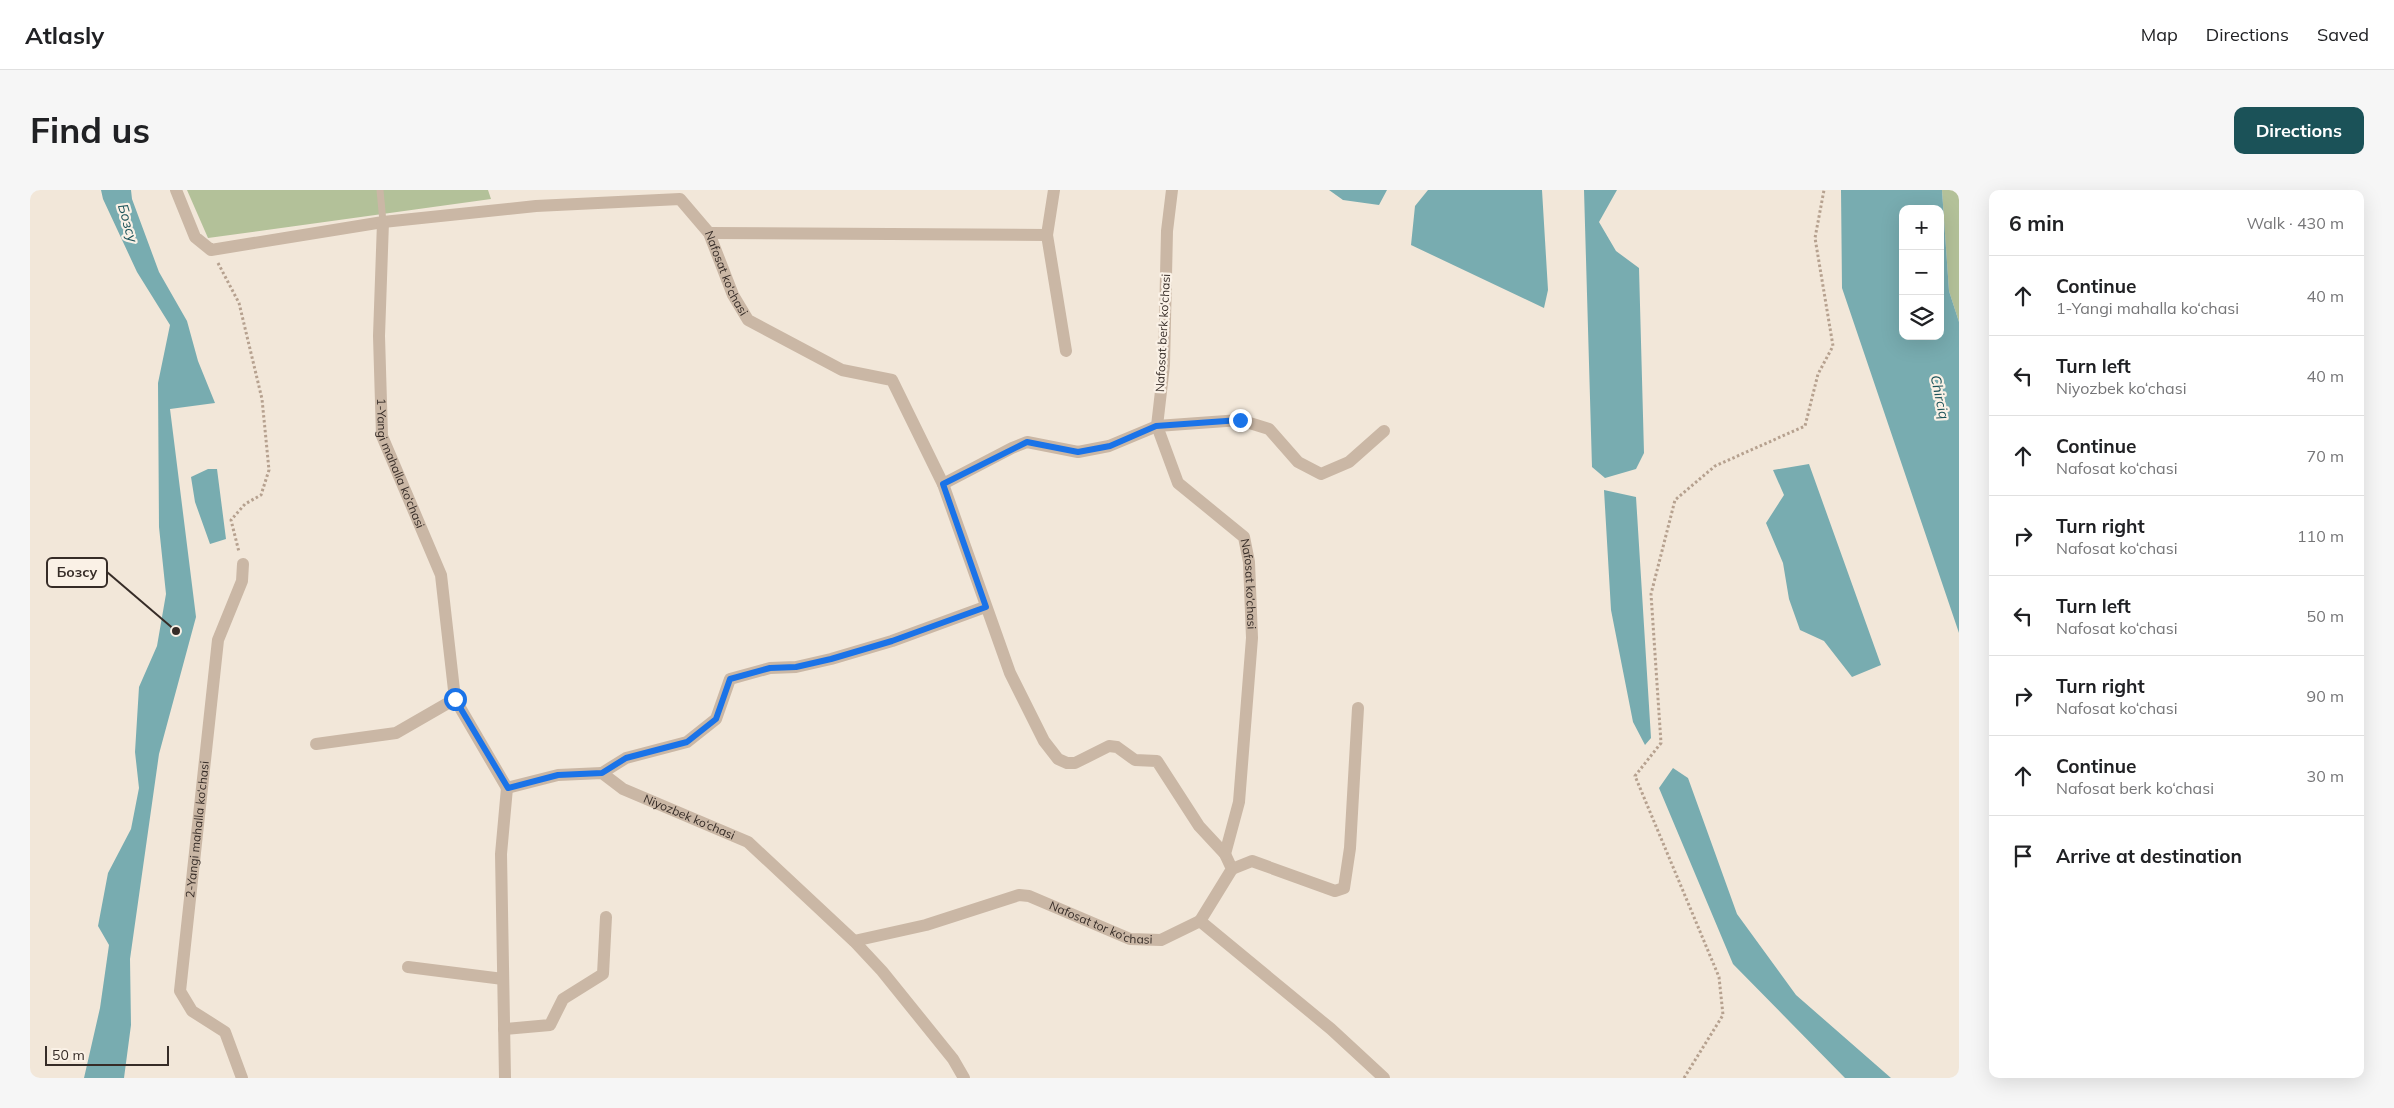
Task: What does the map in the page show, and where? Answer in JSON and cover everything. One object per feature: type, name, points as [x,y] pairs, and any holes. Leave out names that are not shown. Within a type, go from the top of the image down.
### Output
[{"type":"street","points":[[176,190],[195,236],[211,250],[383,222]]},
{"type":"street","points":[[1054,190],[1047,234],[1066,351]]},
{"type":"street","name":"Nafosat berk ko‘chasi","points":[[1156,426],[1164,365],[1167,231],[1172,190]]},
{"type":"street","name":"Nafosat ko‘chasi","points":[[383,222],[536,206],[680,199],[709,233],[733,295],[748,320],[842,370],[892,380],[943,484],[1010,673],[1044,741],[1058,759],[1067,763],[1075,763],[1109,746],[1116,747],[1135,760],[1156,761],[1199,826],[1225,854],[1232,869]]},
{"type":"street","name":"1-Yangi mahalla ko‘chasi","points":[[383,222],[378,336],[382,436],[441,575],[455,699],[508,788]]},
{"type":"street","points":[[709,233],[1047,234]]},
{"type":"street","points":[[943,484],[1027,442],[1078,452],[1110,446],[1156,426],[1240,420],[1269,429],[1298,462],[1321,474],[1349,462],[1384,431]]},
{"type":"street","name":"Nafosat ko‘chasi","points":[[1156,426],[1178,483],[1244,537],[1250,562],[1252,638],[1239,802],[1225,854]]},
{"type":"street","name":"2-Yangi mahalla ko‘chasi","points":[[240,1077],[225,1032],[192,1012],[180,990],[218,640],[242,581],[243,564]]},
{"type":"street","points":[[505,1078],[501,854],[508,788],[558,775],[602,773],[626,758],[687,742],[716,719],[730,679],[770,668],[796,667],[831,659],[892,641],[986,607]]},
{"type":"street","points":[[316,744],[396,733],[455,699]]},
{"type":"street","points":[[1358,708],[1350,848],[1344,888],[1335,891],[1252,861],[1232,869],[1200,921],[1331,1029],[1384,1078]]},
{"type":"street","name":"Niyozbek ko‘chasi","points":[[602,773],[623,789],[748,842],[854,941],[882,970],[953,1058],[964,1078]]},
{"type":"street","name":"Nafosat tor ko‘chasi","points":[[854,941],[926,925],[1019,895],[1030,896],[1130,938],[1161,940],[1200,921]]},
{"type":"street","points":[[504,1029],[550,1025],[563,999],[604,974],[606,917]]},
{"type":"street","points":[[408,967],[503,979]]},
{"type":"lane","points":[[380,190],[383,222]]},
{"type":"path","points":[[1684,1078],[1723,1015],[1719,976],[1635,776],[1661,743],[1650,594],[1675,500],[1715,466],[1805,426],[1818,374],[1833,346],[1815,238],[1824,190]]},
{"type":"path","points":[[211,250],[238,303],[262,399],[269,470],[266,484],[261,494],[245,504],[231,520],[233,537],[243,564]]},
{"type":"green space","points":[[187,190],[488,190],[491,199],[208,238]]},
{"type":"green space","points":[[1942,190],[1959,190],[1959,322],[1949,291]]},
{"type":"water","name":"Бозсу","points":[[101,190],[131,190],[132,199],[159,272],[187,321],[198,361],[215,403],[170,409],[196,617],[159,754],[130,959],[131,1025],[124,1078],[84,1078],[100,1008],[109,945],[98,926],[108,873],[131,829],[139,788],[135,752],[139,687],[157,646],[166,594],[159,527],[158,383],[170,325],[137,272],[103,199]]},
{"type":"water","points":[[1329,190],[1387,190],[1379,205],[1343,200]]},
{"type":"water","points":[[1428,190],[1542,190],[1548,290],[1544,308],[1411,245],[1415,206]]},
{"type":"water","points":[[1584,190],[1617,190],[1599,222],[1616,251],[1639,268],[1644,453],[1636,469],[1605,478],[1592,467]]},
{"type":"water","name":"Chirciq","points":[[1841,190],[1942,190],[1943,205],[1899,205],[1899,340],[1944,340],[1944,219],[1949,291],[1959,322],[1959,633],[1842,288]]},
{"type":"water","points":[[1809,464],[1881,665],[1852,677],[1824,641],[1800,630],[1789,599],[1783,563],[1766,523],[1784,495],[1773,470]]},
{"type":"water","points":[[208,469],[217,469],[226,539],[210,544],[195,502],[191,477]]},
{"type":"water","points":[[1604,490],[1636,497],[1651,738],[1645,745],[1633,722],[1611,610]]},
{"type":"water","points":[[1673,768],[1688,778],[1737,914],[1796,995],[1891,1078],[1845,1078],[1733,964],[1659,788]]},
{"type":"place","name":"Бозсу","points":[[176,631]]},
{"type":"route","points":[[455,699],[508,788],[558,775],[602,773],[626,758],[687,742],[716,719],[730,679],[770,668],[796,667],[831,659],[892,641],[986,607],[943,484],[1027,442],[1078,452],[1110,446],[1156,426],[1240,420]]}]
